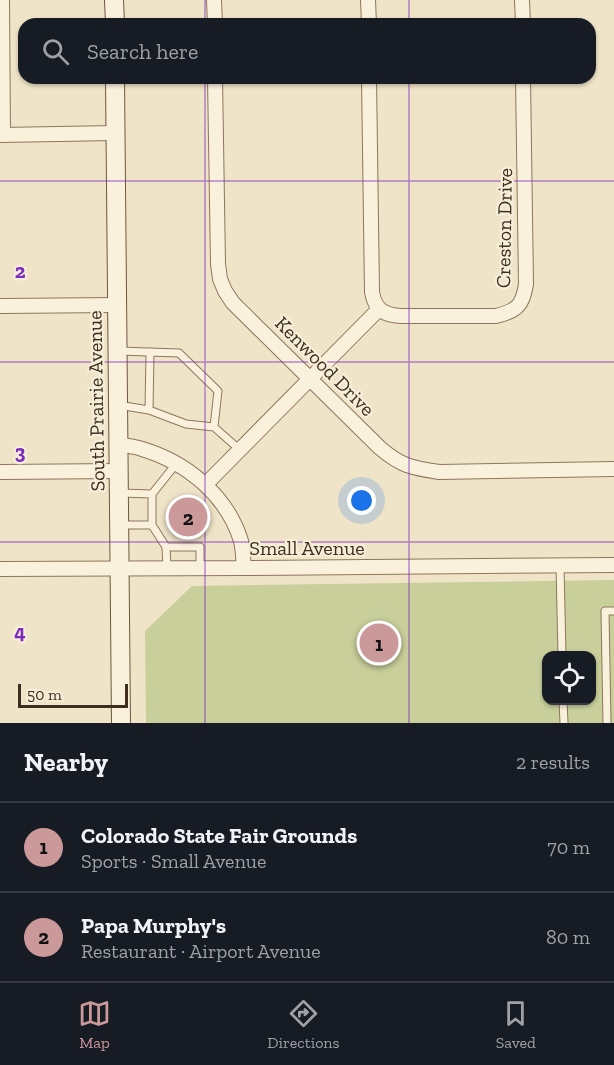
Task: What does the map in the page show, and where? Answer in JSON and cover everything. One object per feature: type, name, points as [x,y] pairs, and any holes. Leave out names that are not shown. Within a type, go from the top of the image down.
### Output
[{"type":"main road","points":[[114,0],[115,18]]},
{"type":"main road","name":"South Prairie Avenue","points":[[115,84],[121,723]]},
{"type":"street","points":[[2,0],[2,135],[116,133]]},
{"type":"street","points":[[214,0],[215,18]]},
{"type":"street","points":[[368,0],[369,18]]},
{"type":"street","points":[[522,0],[523,18]]},
{"type":"street","name":"Kenwood Drive","points":[[215,84],[217,249],[220,279],[225,291],[233,303],[393,460],[413,468],[439,472],[614,469]]},
{"type":"street","points":[[206,484],[379,309],[373,302],[372,292],[369,84]]},
{"type":"street","name":"Creston Drive","points":[[379,309],[388,315],[401,316],[496,316],[509,313],[519,306],[526,284],[523,84]]},
{"type":"street","points":[[0,306],[117,305]]},
{"type":"street","points":[[119,444],[140,448],[161,456],[206,484],[221,501],[233,520],[241,542],[244,568]]},
{"type":"street","points":[[0,472],[119,471]]},
{"type":"street","name":"Small Avenue","points":[[0,569],[614,565]]},
{"type":"lane","points":[[118,351],[179,353],[218,391],[214,427]]},
{"type":"lane","points":[[150,352],[150,410]]},
{"type":"lane","points":[[118,405],[150,410],[186,424],[214,427],[240,450]]},
{"type":"lane","points":[[167,568],[166,547],[152,525],[152,494],[177,464]]},
{"type":"lane","points":[[119,494],[152,494]]},
{"type":"lane","points":[[119,525],[152,525]]},
{"type":"lane","points":[[166,547],[200,547],[200,568]]},
{"type":"lane","points":[[560,566],[562,651]]},
{"type":"lane","points":[[607,723],[605,612],[614,611]]},
{"type":"lane","points":[[563,705],[564,723]]},
{"type":"green space","points":[[614,580],[614,723],[146,723],[145,631],[192,586]]},
{"type":"place","name":"Papa Murphy's","points":[[188,517]]},
{"type":"place","name":"Colorado State Fair Grounds","points":[[379,643]]}]
